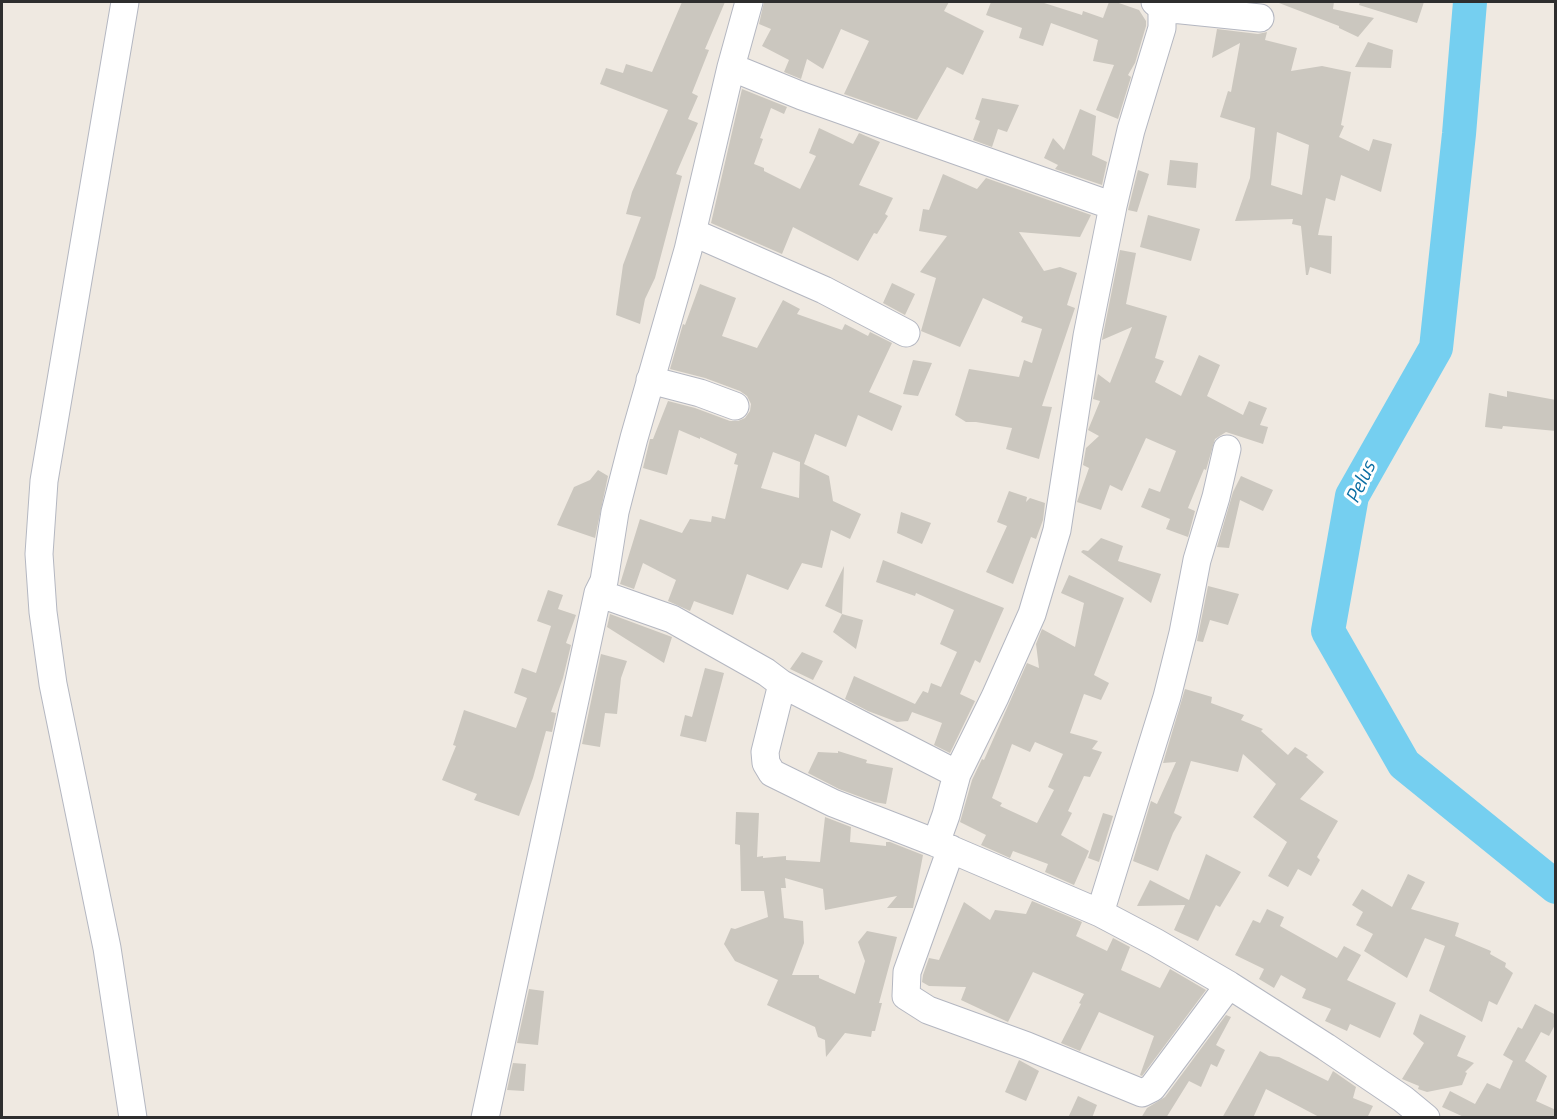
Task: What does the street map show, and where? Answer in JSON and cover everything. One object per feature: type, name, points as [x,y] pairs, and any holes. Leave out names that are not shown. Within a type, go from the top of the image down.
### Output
[{"type":"street","points":[[125,2],[44,481],[39,554],[43,612],[53,684],[107,948],[133,1118]]},
{"type":"street","points":[[485,1118],[598,593],[604,581],[615,512],[692,232],[731,67],[749,2]]},
{"type":"street","points":[[1229,985],[1152,1088],[1142,1092],[1027,1046],[928,1010],[906,996],[907,972],[943,846],[946,815],[957,774],[995,698],[1032,614],[1057,530],[1087,336],[1113,206],[1131,130],[1162,28],[1158,5],[1260,18]]},
{"type":"street","points":[[731,67],[802,96],[1113,206]]},
{"type":"street","points":[[692,232],[824,290],[906,333]]},
{"type":"street","points":[[650,380],[700,393],[735,406]]},
{"type":"street","points":[[1100,913],[1167,697],[1187,615],[1197,560],[1216,497],[1227,449]]},
{"type":"street","points":[[598,593],[672,620],[766,672],[782,684],[957,774]]},
{"type":"street","points":[[782,684],[765,752],[766,763],[772,773],[833,803],[943,846],[1100,913],[1229,985],[1326,1047],[1403,1099],[1426,1118]]},
{"type":"building","points":[[682,2],[725,2],[705,49],[709,50],[692,93],[698,96],[688,119],[698,123],[676,174],[682,176],[655,278],[645,299],[640,324],[616,315],[623,265],[641,217],[626,214],[632,192],[668,110],[600,84],[606,68],[623,73],[626,64],[652,72]]},
{"type":"building","points":[[764,2],[949,2],[944,11],[984,31],[963,75],[947,67],[917,120],[844,94],[869,41],[841,29],[823,69],[807,59],[801,79],[784,72],[789,60],[762,46],[771,29],[759,24]]},
{"type":"building","points":[[991,2],[1041,2],[1082,15],[1083,11],[1103,18],[1109,2],[1116,2],[1139,10],[1146,21],[1146,26],[1135,63],[1128,75],[1131,77],[1118,119],[1096,110],[1114,65],[1093,61],[1098,40],[1051,23],[1043,46],[1019,38],[1022,28],[986,15]]},
{"type":"building","points":[[1279,2],[1334,2],[1333,9],[1374,18],[1358,37],[1339,26]]},
{"type":"building","points":[[1360,2],[1424,2],[1417,23],[1359,5]]},
{"type":"building","points":[[1217,29],[1258,34],[1267,32],[1265,40],[1297,48],[1291,71],[1322,66],[1351,72],[1341,125],[1344,126],[1339,137],[1369,151],[1373,139],[1392,144],[1381,192],[1341,175],[1335,201],[1326,198],[1318,235],[1332,236],[1331,274],[1310,267],[1306,275],[1301,226],[1292,224],[1293,219],[1235,221],[1250,178],[1255,128],[1220,117],[1228,91],[1231,92],[1240,43],[1212,58]],"holes":[[[1277,132],[1309,145],[1302,195],[1271,185]]]},
{"type":"building","points":[[1368,42],[1393,50],[1391,68],[1355,67]]},
{"type":"building","points":[[742,89],[787,107],[784,114],[771,108],[760,138],[763,139],[754,164],[800,189],[816,156],[809,153],[819,128],[853,144],[859,133],[880,142],[859,185],[893,198],[885,214],[888,216],[877,234],[874,233],[858,261],[793,227],[782,254],[711,223]]},
{"type":"building","points":[[982,98],[1019,105],[1007,132],[998,129],[992,147],[973,140],[980,121],[975,119]]},
{"type":"building","points":[[1080,109],[1096,116],[1092,155],[1107,162],[1102,185],[1055,169],[1058,165],[1044,158],[1053,138],[1064,150]]},
{"type":"building","points":[[1170,160],[1198,163],[1196,188],[1167,185]]},
{"type":"building","points":[[1138,170],[1149,174],[1137,212],[1128,210]]},
{"type":"building","points":[[943,174],[977,189],[986,178],[1091,215],[1080,237],[1019,232],[1044,271],[1060,267],[1077,273],[1067,305],[1075,308],[1042,406],[1052,407],[1039,459],[1006,449],[1012,428],[966,422],[955,415],[969,369],[1019,377],[1024,360],[1032,363],[1042,329],[1021,322],[1023,317],[983,298],[960,347],[921,331],[936,278],[920,272],[947,236],[919,231],[923,209],[929,210]]},
{"type":"building","points":[[1148,215],[1200,229],[1191,261],[1140,247]]},
{"type":"building","points":[[1120,250],[1136,253],[1126,304],[1167,316],[1155,358],[1164,361],[1155,382],[1181,396],[1199,355],[1220,365],[1207,396],[1243,415],[1249,401],[1267,408],[1260,425],[1268,427],[1263,444],[1226,432],[1215,439],[1206,470],[1204,469],[1188,508],[1195,511],[1188,537],[1166,529],[1170,519],[1141,507],[1149,488],[1160,492],[1176,451],[1146,438],[1122,491],[1110,485],[1101,510],[1077,502],[1089,468],[1083,465],[1086,448],[1099,436],[1088,430],[1100,401],[1093,399],[1098,374],[1110,383],[1132,327],[1102,340]]},
{"type":"building","points":[[892,283],[915,294],[905,315],[883,303]]},
{"type":"building","points":[[700,284],[736,298],[722,336],[757,348],[783,300],[800,309],[797,314],[842,330],[845,324],[868,336],[870,332],[892,343],[869,392],[902,406],[892,431],[858,415],[846,447],[815,434],[804,464],[829,476],[833,501],[861,514],[850,539],[831,530],[822,568],[802,563],[788,590],[747,574],[733,615],[694,601],[690,611],[668,601],[676,580],[643,563],[634,589],[620,584],[640,519],[682,533],[690,519],[711,522],[712,516],[725,519],[738,465],[734,464],[737,454],[679,430],[667,475],[643,468],[650,439],[653,439],[668,401],[730,421],[745,418],[750,411],[751,404],[747,396],[740,391],[705,378],[670,369],[683,324],[685,325]],"holes":[[[773,452],[800,462],[799,498],[761,488]]]},
{"type":"building","points":[[913,360],[932,363],[918,396],[903,394]]},
{"type":"building","points":[[1507,391],[1556,400],[1556,431],[1503,426],[1502,429],[1485,427],[1489,393],[1507,397]]},
{"type":"building","points":[[598,470],[608,476],[595,538],[557,525],[574,487],[590,480]]},
{"type":"building","points":[[1241,476],[1273,490],[1263,511],[1240,500],[1229,548],[1217,547],[1233,492]]},
{"type":"building","points":[[1009,491],[1027,497],[1026,502],[1030,498],[1045,503],[1043,520],[1036,539],[1031,537],[1013,584],[986,572],[1007,526],[997,522]]},
{"type":"building","points":[[901,512],[931,523],[922,544],[897,533]]},
{"type":"building","points":[[1101,538],[1123,546],[1118,561],[1161,574],[1151,603],[1081,552],[1088,551]]},
{"type":"building","points":[[883,560],[1004,608],[980,663],[975,660],[960,694],[975,701],[950,753],[934,745],[942,723],[912,712],[908,721],[897,722],[845,699],[854,676],[915,704],[923,691],[928,693],[931,683],[941,687],[957,652],[940,644],[954,610],[916,593],[915,596],[876,582]]},
{"type":"building","points":[[844,566],[842,614],[825,606]]},
{"type":"building","points":[[1069,575],[1124,598],[1094,675],[1109,683],[1101,700],[1084,694],[1070,733],[1098,741],[1092,749],[1102,752],[1090,777],[1084,776],[1068,811],[1072,813],[1061,835],[1089,851],[1074,885],[1045,872],[1048,864],[1013,851],[1010,858],[981,845],[986,835],[960,822],[972,780],[982,759],[984,760],[1027,663],[1039,668],[1036,644],[1042,629],[1075,647],[1084,603],[1061,593]],"holes":[[[1035,742],[1063,754],[1048,787],[1054,790],[1037,823],[1000,806],[1002,803],[992,798],[1012,744],[1030,752]]]},
{"type":"building","points":[[1208,586],[1239,594],[1228,625],[1210,620],[1203,642],[1197,641]]},
{"type":"building","points":[[548,590],[563,595],[558,609],[576,615],[566,643],[571,645],[563,678],[551,712],[556,713],[552,732],[546,731],[533,778],[519,816],[474,800],[477,794],[442,780],[456,746],[453,745],[464,710],[516,728],[527,698],[514,693],[522,668],[536,673],[551,626],[537,621]]},
{"type":"building","points":[[610,614],[672,637],[664,663],[607,627]]},
{"type":"building","points":[[842,614],[863,620],[856,649],[833,632]]},
{"type":"building","points":[[802,652],[823,661],[813,680],[790,669]]},
{"type":"building","points":[[601,654],[627,661],[621,678],[617,714],[605,713],[600,747],[582,744]]},
{"type":"building","points":[[705,668],[724,673],[706,742],[680,736],[685,715],[692,717]]},
{"type":"building","points":[[1185,689],[1212,697],[1211,703],[1244,715],[1241,720],[1263,729],[1261,731],[1288,755],[1295,747],[1308,755],[1306,757],[1324,772],[1300,799],[1338,821],[1317,857],[1320,860],[1311,876],[1298,869],[1288,887],[1268,876],[1287,842],[1253,817],[1276,784],[1243,754],[1238,772],[1191,761],[1174,813],[1182,817],[1158,871],[1133,861],[1151,801],[1157,804],[1176,762],[1163,763]]},
{"type":"building","points":[[838,751],[867,760],[866,763],[893,768],[886,804],[839,789],[808,773],[818,752],[838,753]]},
{"type":"building","points":[[736,812],[759,813],[757,857],[786,856],[786,860],[820,862],[825,817],[851,827],[850,842],[886,846],[886,842],[890,842],[923,855],[913,908],[887,908],[897,896],[825,910],[823,889],[785,878],[786,888],[781,888],[784,918],[803,921],[804,943],[792,975],[819,975],[819,978],[855,994],[865,961],[858,942],[867,931],[897,937],[879,1003],[882,1003],[875,1031],[872,1031],[871,1037],[845,1033],[826,1057],[825,1040],[818,1037],[815,1027],[767,1005],[778,980],[735,961],[724,944],[731,928],[735,929],[768,917],[764,891],[741,891],[740,845],[735,844]]},
{"type":"building","points":[[1103,813],[1113,816],[1099,862],[1088,858]]},
{"type":"building","points":[[1206,854],[1241,872],[1220,907],[1216,905],[1198,941],[1174,930],[1185,905],[1137,906],[1150,880],[1189,900]]},
{"type":"building","points":[[1408,874],[1425,882],[1411,909],[1459,923],[1455,936],[1491,951],[1490,954],[1506,963],[1505,967],[1513,973],[1497,1005],[1489,1001],[1482,1022],[1429,991],[1445,946],[1425,938],[1407,978],[1364,951],[1373,934],[1356,925],[1363,912],[1352,905],[1362,889],[1392,907]]},
{"type":"building","points":[[1032,901],[1082,922],[1076,936],[1107,951],[1113,938],[1130,947],[1121,970],[1160,988],[1170,969],[1206,990],[1142,1076],[1140,1075],[1154,1036],[1099,1012],[1080,1051],[1061,1043],[1084,994],[1033,972],[1008,1022],[961,1000],[966,987],[929,986],[922,982],[929,958],[939,960],[964,902],[990,920],[995,910],[1026,914]]},
{"type":"building","points":[[1267,909],[1284,917],[1280,926],[1337,958],[1344,946],[1361,955],[1347,980],[1396,1003],[1380,1038],[1350,1024],[1347,1031],[1325,1021],[1331,1009],[1302,998],[1306,989],[1281,975],[1274,988],[1259,979],[1264,969],[1235,955],[1253,920],[1260,923]]},
{"type":"building","points":[[529,989],[544,991],[538,1045],[517,1043]]},
{"type":"building","points":[[1535,1004],[1556,1015],[1556,1023],[1549,1036],[1541,1032],[1525,1061],[1547,1076],[1536,1101],[1556,1110],[1556,1118],[1466,1118],[1442,1107],[1450,1091],[1475,1104],[1487,1083],[1500,1089],[1513,1061],[1503,1055],[1518,1027],[1522,1029]]},
{"type":"building","points":[[1420,1014],[1466,1036],[1457,1056],[1474,1063],[1465,1072],[1467,1073],[1462,1085],[1427,1092],[1402,1079],[1424,1043],[1413,1034]]},
{"type":"building","points":[[1226,1015],[1231,1017],[1216,1045],[1225,1050],[1217,1067],[1211,1064],[1201,1087],[1189,1081],[1166,1118],[1141,1118],[1147,1108],[1165,1097]]},
{"type":"building","points":[[1260,1051],[1269,1056],[1279,1057],[1328,1081],[1333,1071],[1356,1087],[1353,1098],[1373,1106],[1367,1118],[1321,1118],[1266,1089],[1253,1118],[1222,1118]]},
{"type":"building","points":[[1019,1060],[1039,1071],[1026,1101],[1005,1092]]},
{"type":"building","points":[[513,1063],[526,1064],[524,1091],[507,1090]]},
{"type":"building","points":[[1078,1096],[1097,1105],[1092,1118],[1068,1118]]},
{"type":"waterway","name":"Pelus","points":[[1470,2],[1459,134],[1436,348],[1352,496],[1328,631],[1404,764],[1556,887]]}]
